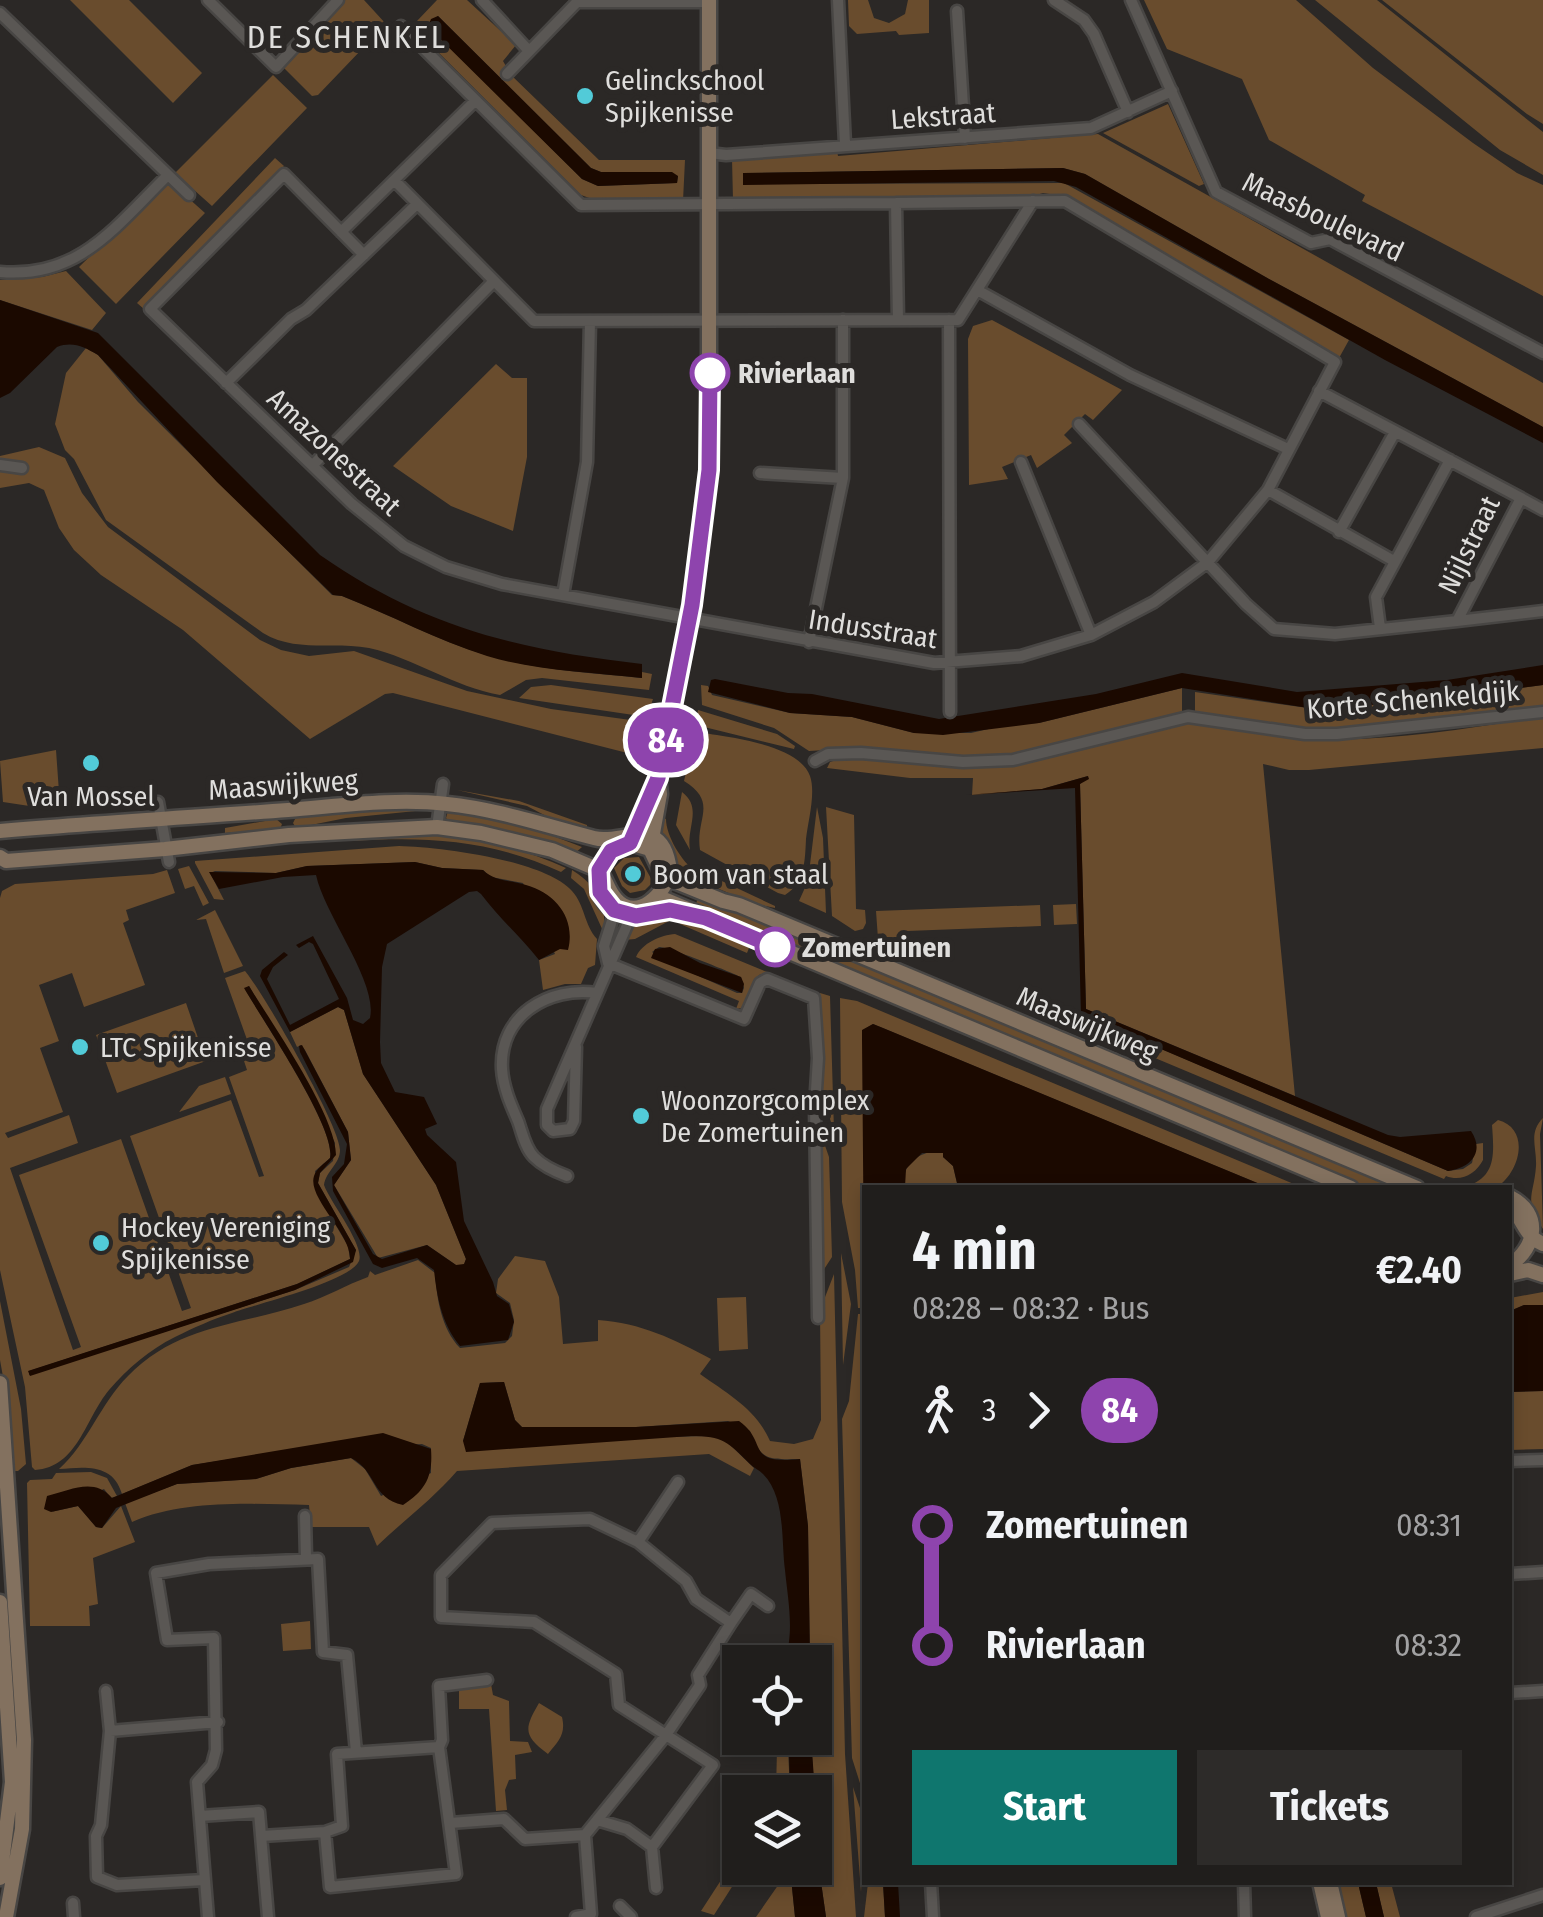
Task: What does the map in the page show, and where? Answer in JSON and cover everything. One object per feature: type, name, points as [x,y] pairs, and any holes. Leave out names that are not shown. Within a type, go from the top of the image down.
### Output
[{"type":"street","points":[[208,0],[276,67],[338,0]]},
{"type":"street","points":[[482,0],[530,51]]},
{"type":"street","points":[[838,0],[846,144]]},
{"type":"street","points":[[1054,0],[1084,20],[1094,34],[1128,112]]},
{"type":"street","name":"Maasboulevard","points":[[1131,0],[1216,192],[1311,243],[1330,239],[1543,353]]},
{"type":"street","points":[[506,74],[577,1],[709,1],[709,470],[690,618],[658,778],[632,838]]},
{"type":"street","points":[[957,12],[965,138]]},
{"type":"street","points":[[0,13],[189,195]]},
{"type":"street","points":[[402,26],[581,205],[1033,201]]},
{"type":"street","name":"Lekstraat","points":[[709,153],[726,155],[1091,128],[1172,91]]},
{"type":"street","points":[[364,255],[341,232],[475,101]]},
{"type":"street","name":"Amazonestraat","points":[[341,232],[284,174],[150,309],[383,531],[424,557],[473,576],[690,618]]},
{"type":"street","points":[[0,272],[42,272],[75,259],[92,249],[168,176]]},
{"type":"street","points":[[396,182],[534,320],[949,320],[963,316],[1033,201]]},
{"type":"street","name":"Indusstraat","points":[[690,618],[809,642],[951,663],[1020,656],[1091,635],[1154,602],[1208,562],[1268,490],[1334,362],[1064,200],[1033,201]]},
{"type":"street","points":[[896,203],[898,320]]},
{"type":"street","points":[[226,383],[417,204]]},
{"type":"street","points":[[313,465],[494,281]]},
{"type":"street","points":[[978,291],[1130,375],[1288,449]]},
{"type":"street","points":[[564,595],[586,462],[590,320]]},
{"type":"street","points":[[809,642],[843,478],[843,320]]},
{"type":"street","points":[[949,320],[950,712]]},
{"type":"street","name":"Nijlstraat","points":[[1080,424],[1246,604],[1274,628],[1334,634],[1457,620],[1521,498],[1319,391]]},
{"type":"street","points":[[1339,532],[1395,432]]},
{"type":"street","points":[[1380,628],[1376,597],[1450,460]]},
{"type":"street","points":[[1021,462],[1091,635]]},
{"type":"street","points":[[0,465],[22,468]]},
{"type":"street","points":[[760,472],[843,478]]},
{"type":"street","points":[[1268,490],[1394,562]]},
{"type":"street","points":[[1521,498],[1543,510]]},
{"type":"street","points":[[1457,620],[1543,611]]},
{"type":"street","name":"Korte Schenkeldijk","points":[[815,761],[828,754],[860,753],[963,762],[1013,760],[1188,717],[1321,734],[1396,730],[1543,712]]},
{"type":"street","points":[[652,839],[660,794],[658,778]]},
{"type":"street","points":[[437,827],[443,784]]},
{"type":"street","points":[[158,802],[167,856]]},
{"type":"street","name":"Maaswijkweg","points":[[0,831],[335,806],[441,803],[480,808],[567,833],[577,841],[611,845]]},
{"type":"street","name":"Maaswijkweg","points":[[0,857],[6,860],[167,856],[289,835],[437,827],[480,832],[540,848],[592,878],[599,878]]},
{"type":"street","points":[[632,838],[650,849],[660,870],[670,875]]},
{"type":"street","points":[[632,838],[652,839],[664,850],[670,875],[658,903],[633,911],[614,910],[603,898],[599,878],[611,845],[632,838]]},
{"type":"street","name":"Maaswijkweg","points":[[670,875],[1410,1185]]},
{"type":"street","points":[[599,878],[618,902],[633,911]]},
{"type":"street","name":"Maaswijkweg","points":[[658,903],[698,911],[706,918],[1343,1185]]},
{"type":"street","points":[[608,963],[604,946],[614,910]]},
{"type":"street","points":[[576,1048],[574,1121],[570,1130],[553,1131],[544,1117],[633,911]]},
{"type":"street","points":[[608,963],[744,1019],[760,983],[767,979],[814,998],[818,1058],[818,1318]]},
{"type":"street","points":[[567,1176],[533,1156],[526,1144],[507,1094],[502,1056],[516,1019],[534,1004],[564,992],[597,993]]},
{"type":"street","points":[[1512,1197],[1520,1202],[1538,1237]]},
{"type":"street","points":[[1512,1209],[1538,1237]]},
{"type":"street","points":[[1515,1267],[1538,1237]]},
{"type":"street","points":[[1515,1267],[1543,1266]]},
{"type":"street","points":[[1515,1267],[1543,1275]]},
{"type":"street","points":[[0,1383],[24,1740],[24,1800],[6,1917]]},
{"type":"street","points":[[1512,1462],[1543,1460]]},
{"type":"street","points":[[638,1542],[678,1482]]},
{"type":"street","points":[[304,1516],[306,1557]]},
{"type":"street","points":[[656,1888],[652,1847],[713,1765],[618,1704],[616,1674],[534,1622],[441,1617],[442,1575],[492,1523],[590,1519],[638,1542],[686,1581],[696,1599],[732,1623]]},
{"type":"street","points":[[208,1917],[197,1782],[212,1765],[218,1722],[214,1638],[168,1640],[156,1573],[209,1564],[318,1559],[323,1652],[347,1654],[356,1752]]},
{"type":"street","points":[[1512,1574],[1543,1572]]},
{"type":"street","points":[[576,1917],[592,1916],[585,1835],[666,1735],[700,1685],[698,1675],[750,1594],[768,1606]]},
{"type":"street","points":[[0,1602],[12,1782],[0,1878]]},
{"type":"street","points":[[325,1832],[330,1886],[456,1874],[439,1746],[439,1686],[487,1680]]},
{"type":"street","points":[[106,1691],[110,1731],[96,1836],[97,1877],[116,1885],[204,1880]]},
{"type":"street","points":[[1512,1692],[1543,1691]]},
{"type":"street","points":[[110,1731],[218,1722]]},
{"type":"street","points":[[262,1836],[325,1832],[342,1826],[338,1754],[439,1746]]},
{"type":"street","points":[[200,1816],[260,1812],[268,1917]]},
{"type":"street","points":[[450,1824],[504,1819],[525,1839],[585,1835]]},
{"type":"street","points":[[596,1820],[627,1829],[652,1847]]},
{"type":"street","points":[[931,1885],[933,1917]]},
{"type":"street","points":[[1244,1885],[1245,1917]]},
{"type":"street","points":[[1321,1885],[1334,1917]]},
{"type":"street","points":[[1330,1885],[1334,1917]]},
{"type":"street","points":[[1476,1917],[1543,1895]]},
{"type":"street","points":[[73,1903],[74,1917]]},
{"type":"street","points":[[620,1906],[631,1917]]},
{"type":"shaded area","points":[[70,0],[129,0],[202,73],[173,103]]},
{"type":"shaded area","points":[[344,0],[364,0],[386,24],[318,95],[312,96],[282,66]]},
{"type":"shaded area","points":[[437,0],[467,0],[516,45],[503,61],[511,75],[599,160],[685,160],[683,201],[592,199],[581,195],[415,29],[417,21]],"holes":[[[438,16],[591,168],[601,172],[678,176],[677,183],[598,186],[582,179],[429,27],[429,22]]]},
{"type":"shaded area","points":[[848,0],[868,0],[874,18],[889,23],[905,14],[908,0],[929,0],[929,33],[857,34],[849,26]]},
{"type":"shaded area","points":[[1144,0],[1296,0],[1373,68],[1473,143],[1517,173],[1543,185],[1543,296],[1362,201],[1365,195],[1269,140],[1242,79],[1167,49]]},
{"type":"shaded area","points":[[1315,0],[1377,0],[1543,132],[1543,175],[1500,150]]},
{"type":"shaded area","points":[[1382,0],[1543,0],[1543,124],[1527,114]]},
{"type":"shaded area","points":[[438,16],[591,168],[601,172],[672,172],[678,176],[677,183],[598,186],[582,179],[428,27],[431,19]]},
{"type":"shaded area","points":[[273,75],[307,108],[212,206],[175,173]]},
{"type":"shaded area","points":[[1168,104],[1204,184],[1199,186],[1103,133]]},
{"type":"shaded area","points":[[1098,134],[1543,383],[1543,427],[1085,174],[1063,168],[744,173],[743,184],[1064,183],[1349,340],[1339,358],[1069,197],[1043,193],[1026,198],[733,200],[732,159],[837,151],[838,156]]},
{"type":"shaded area","points":[[275,158],[284,166],[144,309],[137,303]]},
{"type":"shaded area","points":[[1063,168],[1085,174],[1543,427],[1543,443],[1385,360],[1076,187],[1054,181],[743,185],[743,173]]},
{"type":"shaded area","points":[[168,180],[205,213],[116,304],[79,267]]},
{"type":"shaded area","points":[[66,271],[106,313],[92,330],[0,300],[0,280]]},
{"type":"shaded area","points":[[0,300],[98,333],[320,555],[358,580],[473,631],[554,651],[642,664],[642,678],[544,668],[487,656],[333,595],[217,482],[98,355],[73,345],[57,347],[0,398]]},
{"type":"shaded area","points":[[992,320],[1122,390],[1093,420],[1085,414],[1064,435],[1072,443],[1037,468],[1031,455],[1002,467],[1008,479],[969,485],[968,339],[973,326]]},
{"type":"shaded area","points":[[86,348],[98,355],[138,402],[332,595],[505,660],[641,678],[642,672],[652,674],[649,690],[542,678],[526,680],[500,695],[466,686],[369,648],[302,645],[263,633],[106,520],[74,459],[65,450],[55,424],[66,373]]},
{"type":"shaded area","points":[[496,364],[512,378],[527,378],[527,457],[513,531],[451,506],[393,466]]},
{"type":"shaded area","points":[[39,447],[65,458],[82,493],[108,527],[260,640],[309,656],[354,651],[467,691],[551,709],[645,722],[643,757],[393,693],[385,694],[310,739],[183,630],[101,575],[74,550],[59,528],[44,490],[29,483],[0,488],[0,456]]},
{"type":"shaded area","points":[[1543,665],[1543,685],[1421,701],[1315,709],[1182,688],[1039,723],[943,735],[914,733],[852,717],[790,713],[708,692],[711,680],[715,679],[939,719],[1096,694],[1182,673],[1297,692],[1447,680]]},
{"type":"shaded area","points":[[551,685],[653,699],[647,717],[519,698],[531,687]]},
{"type":"shaded area","points":[[701,685],[708,686],[712,695],[790,713],[852,717],[914,733],[971,733],[1039,723],[1182,688],[1182,714],[1019,756],[809,751],[774,728],[702,705]]},
{"type":"shaded area","points":[[1543,685],[1543,709],[1315,731],[1195,713],[1195,692],[1315,709],[1421,701]]},
{"type":"shaded area","points":[[698,710],[777,734],[794,749],[696,725]]},
{"type":"shaded area","points":[[1543,717],[1543,748],[1309,770],[1263,764],[1295,1096],[1086,1009],[1080,784],[1088,776],[1042,789],[972,795],[973,778],[910,778],[827,768],[830,762],[846,757],[969,766],[1017,765],[1182,723],[1343,739],[1429,733]]},
{"type":"shaded area","points":[[695,732],[776,749],[803,765],[810,776],[812,799],[803,870],[797,884],[785,895],[700,850],[703,804],[695,789],[684,781]]},
{"type":"shaded area","points":[[56,750],[60,806],[3,802],[0,761]]},
{"type":"shaded area","points":[[1088,776],[1080,784],[1086,1009],[1388,1135],[1471,1131],[1477,1146],[1469,1163],[1448,1171],[1081,1015],[1075,788],[966,795],[1042,789]]},
{"type":"shaded area","points":[[457,790],[519,801],[587,825],[587,833],[527,806]]},
{"type":"shaded area","points":[[682,792],[693,812],[690,850],[676,825]]},
{"type":"shaded area","points":[[817,807],[823,838],[826,913],[799,901],[808,881]]},
{"type":"shaded area","points":[[826,807],[854,815],[856,909],[865,910],[863,929],[855,931],[832,916]]},
{"type":"shaded area","points":[[416,811],[296,828],[293,823],[296,817]]},
{"type":"shaded area","points":[[448,811],[527,826],[582,847],[573,855],[506,831],[448,821]]},
{"type":"shaded area","points":[[659,816],[666,819],[676,848],[696,872],[694,878],[668,852]]},
{"type":"shaded area","points":[[276,819],[282,824],[280,829],[225,833],[225,828]]},
{"type":"shaded area","points":[[416,834],[492,844],[566,868],[561,872],[510,853],[459,843],[406,839],[352,841],[351,837]]},
{"type":"shaded area","points":[[399,846],[490,857],[558,880],[576,897],[597,939],[595,965],[588,968],[581,984],[543,990],[539,960],[555,954],[523,883],[491,877],[483,870],[415,862],[307,866],[276,873],[210,873],[224,900],[214,899],[195,863]]},
{"type":"shaded area","points":[[639,857],[653,882],[645,890],[630,893],[614,868],[624,858]]},
{"type":"shaded area","points":[[415,862],[483,870],[498,879],[537,889],[555,901],[569,928],[568,950],[560,949],[539,960],[481,894],[469,892],[387,944],[382,967],[381,1063],[395,1092],[424,1097],[437,1124],[425,1129],[427,1135],[456,1162],[464,1221],[497,1296],[509,1304],[514,1322],[508,1340],[460,1346],[441,1310],[434,1270],[417,1258],[382,1268],[373,1264],[333,1191],[332,1177],[344,1164],[347,1144],[300,1052],[302,1045],[348,1132],[351,1160],[334,1185],[373,1254],[382,1259],[427,1245],[456,1265],[464,1264],[466,1259],[436,1185],[363,1074],[344,1010],[338,1007],[290,1032],[260,976],[284,952],[288,955],[273,967],[267,979],[290,1025],[339,999],[313,944],[309,942],[299,948],[296,945],[313,936],[347,998],[353,1020],[363,1024],[370,1018],[366,986],[316,875],[219,889],[209,872],[276,873],[307,866]]},
{"type":"shaded area","points":[[189,866],[209,903],[203,906],[194,886],[185,889],[178,869]]},
{"type":"shaded area","points":[[167,870],[175,893],[126,910],[129,920],[123,923],[145,985],[84,1007],[72,973],[39,985],[59,1041],[40,1048],[63,1112],[5,1133],[8,1138],[69,1115],[78,1143],[10,1168],[73,1350],[81,1347],[19,1175],[121,1139],[182,1311],[191,1308],[130,1136],[231,1100],[259,1177],[264,1176],[229,1077],[247,1070],[241,1052],[250,1048],[225,978],[245,971],[299,1059],[337,1136],[339,1155],[324,1185],[352,1234],[359,1261],[339,1277],[218,1318],[156,1348],[109,1390],[71,1451],[50,1467],[35,1470],[25,1387],[0,1270],[0,898],[2,891],[15,884]],"holes":[[[249,986],[313,1095],[335,1143],[333,1161],[320,1173],[318,1183],[356,1250],[349,1267],[295,1290],[29,1375],[29,1371],[297,1284],[350,1259],[348,1246],[319,1197],[315,1171],[330,1158],[322,1124],[245,989]]]},
{"type":"shaded area","points":[[572,870],[598,896],[604,913],[603,931],[584,889],[571,878]]},
{"type":"shaded area","points":[[709,875],[775,908],[752,903],[705,883]]},
{"type":"shaded area","points":[[699,896],[1391,1185],[1363,1185],[695,906]]},
{"type":"shaded area","points":[[1076,904],[1077,924],[1054,925],[1053,905]]},
{"type":"shaded area","points":[[1040,905],[1041,926],[907,931],[906,953],[878,939],[876,911]]},
{"type":"shaded area","points":[[215,910],[243,966],[224,973],[206,919],[196,920]]},
{"type":"shaded area","points":[[673,915],[671,920],[635,939],[624,940],[638,923]]},
{"type":"shaded area","points":[[682,918],[720,931],[749,948],[747,953],[680,924]]},
{"type":"shaded area","points":[[675,934],[767,972],[759,975],[742,1008],[736,1009],[739,1001],[636,957],[647,944]],"holes":[[[665,948],[741,977],[742,993],[652,952]]]},
{"type":"shaded area","points":[[670,947],[700,963],[741,977],[742,993],[651,958],[655,949]]},
{"type":"shaded area","points":[[249,986],[326,1117],[336,1155],[320,1173],[318,1183],[356,1250],[353,1262],[295,1290],[30,1376],[28,1371],[297,1284],[350,1259],[344,1238],[314,1185],[315,1173],[330,1158],[322,1124],[244,988]]},
{"type":"shaded area","points":[[820,993],[830,996],[834,1131],[822,1095],[817,1001]]},
{"type":"shaded area","points":[[840,998],[857,1001],[1296,1185],[1262,1185],[873,1024],[863,1030],[862,1308],[858,1308],[842,1202]]},
{"type":"shaded area","points":[[1044,999],[1448,1171],[1472,1163],[1476,1144],[1483,1143],[1483,1160],[1467,1176],[1444,1179],[1050,1014]]},
{"type":"shaded area","points":[[186,1003],[206,1061],[117,1093],[96,1035]]},
{"type":"shaded area","points":[[338,1007],[344,1010],[363,1074],[436,1185],[466,1259],[464,1265],[456,1265],[427,1245],[378,1258],[334,1185],[351,1160],[348,1132],[305,1050],[301,1045],[297,1047],[290,1032]]},
{"type":"shaded area","points":[[873,1024],[1262,1185],[958,1185],[953,1166],[943,1153],[922,1153],[906,1169],[905,1185],[863,1185],[862,1030]]},
{"type":"shaded area","points":[[225,1077],[231,1094],[179,1112],[199,1086]]},
{"type":"shaded area","points":[[815,1117],[829,1157],[832,1257],[819,1277]]},
{"type":"shaded area","points":[[1543,1118],[1543,1229],[1531,1198],[1536,1166],[1534,1135]]},
{"type":"shaded area","points":[[1498,1120],[1515,1132],[1516,1162],[1499,1185],[1470,1185],[1483,1178],[1491,1164],[1492,1125]]},
{"type":"shaded area","points":[[944,1152],[943,1157],[953,1166],[957,1185],[905,1185],[910,1163],[920,1156]]},
{"type":"shaded area","points":[[841,1253],[851,1304],[843,1365]]},
{"type":"shaded area","points":[[515,1256],[545,1261],[559,1297],[563,1344],[598,1341],[598,1320],[643,1328],[670,1339],[711,1359],[700,1374],[749,1411],[770,1441],[794,1444],[813,1439],[821,1420],[820,1310],[834,1274],[845,1754],[856,1917],[826,1917],[821,1885],[832,1885],[832,1775],[813,1775],[812,1755],[832,1755],[832,1645],[810,1645],[808,1526],[800,1459],[768,1457],[758,1449],[750,1431],[728,1421],[636,1427],[522,1427],[515,1420],[504,1382],[480,1383],[463,1441],[715,1436],[754,1468],[750,1476],[709,1454],[457,1471],[377,1546],[369,1527],[311,1527],[309,1505],[196,1506],[132,1522],[125,1503],[177,1484],[256,1479],[291,1468],[351,1458],[365,1469],[381,1496],[431,1473],[431,1448],[422,1444],[251,1456],[192,1465],[122,1494],[105,1472],[59,1469],[128,1376],[148,1359],[189,1336],[312,1301],[368,1277],[370,1271],[375,1275],[418,1260],[435,1273],[444,1322],[460,1348],[505,1343],[512,1336],[514,1320],[510,1303],[496,1293],[498,1279]]},
{"type":"shaded area","points":[[1543,1292],[1543,1305],[1524,1305],[1512,1310],[1512,1298]]},
{"type":"shaded area","points":[[746,1297],[748,1349],[719,1351],[717,1298]]},
{"type":"shaded area","points":[[0,1301],[21,1409],[26,1464],[18,1471],[14,1471],[0,1360]]},
{"type":"shaded area","points":[[1524,1305],[1543,1305],[1543,1391],[1512,1392],[1512,1310]]},
{"type":"shaded area","points":[[858,1314],[862,1314],[862,1790],[852,1758],[842,1419],[849,1401]]},
{"type":"shaded area","points":[[504,1382],[515,1420],[522,1427],[636,1427],[739,1421],[764,1455],[771,1459],[800,1459],[808,1526],[810,1645],[788,1645],[790,1617],[776,1495],[761,1473],[736,1450],[711,1437],[691,1436],[466,1452],[463,1441],[480,1383]]},
{"type":"shaded area","points":[[1543,1391],[1543,1449],[1512,1450],[1512,1392]]},
{"type":"shaded area","points":[[383,1433],[431,1449],[426,1481],[403,1505],[385,1497],[366,1470],[351,1458],[291,1468],[256,1479],[177,1484],[116,1508],[102,1528],[96,1527],[78,1506],[51,1512],[44,1509],[47,1496],[73,1488],[98,1488],[112,1498],[192,1465]]},
{"type":"shaded area","points":[[91,1472],[107,1478],[117,1496],[111,1498],[104,1489],[51,1512],[78,1506],[96,1527],[102,1528],[121,1506],[135,1542],[93,1558],[98,1604],[89,1606],[90,1626],[30,1626],[27,1483],[52,1479],[56,1473]]},
{"type":"shaded area","points":[[310,1621],[311,1649],[283,1651],[281,1624]]},
{"type":"shaded area","points":[[491,1684],[493,1695],[509,1701],[510,1741],[528,1742],[532,1752],[515,1755],[516,1779],[509,1780],[505,1790],[507,1810],[496,1811],[489,1709],[459,1709],[459,1685]]},
{"type":"shaded area","points":[[539,1703],[562,1717],[561,1737],[548,1754],[528,1731]]},
{"type":"shaded area","points":[[777,1755],[788,1755],[789,1775],[776,1775]]},
{"type":"shaded area","points":[[789,1755],[812,1755],[814,1775],[790,1775]]},
{"type":"shaded area","points":[[853,1787],[862,1814],[861,1892]]},
{"type":"shaded area","points":[[722,1879],[722,1885],[733,1885],[714,1915],[701,1911]]},
{"type":"shaded area","points":[[778,1885],[792,1885],[795,1917],[756,1917]]},
{"type":"shaded area","points":[[792,1885],[821,1885],[826,1917],[795,1917]]},
{"type":"shaded area","points":[[868,1885],[883,1885],[885,1917],[864,1917]]},
{"type":"shaded area","points":[[883,1885],[898,1885],[900,1917],[885,1917]]},
{"type":"shaded area","points":[[1334,1885],[1358,1885],[1366,1917],[1341,1917]]},
{"type":"shaded area","points":[[1358,1885],[1376,1885],[1384,1917],[1366,1917]]},
{"type":"shaded area","points":[[1376,1885],[1392,1885],[1400,1917],[1384,1917]]},
{"type":"bus line","name":"84","points":[[710,373],[709,470],[702,540],[660,773],[630,843],[617,846],[602,863],[598,886],[614,910],[626,916],[670,910],[706,918],[775,947]]},
{"type":"place","name":"Gelinckschool Spijkenisse","points":[[585,96]]},
{"type":"place","name":"Rivierlaan","points":[[710,373]]},
{"type":"place","name":"Van Mossel","points":[[91,763]]},
{"type":"place","name":"Boom van staal","points":[[633,874]]},
{"type":"place","name":"Zomertuinen","points":[[775,947]]},
{"type":"place","name":"LTC Spijkenisse","points":[[80,1047]]},
{"type":"place","name":"Woonzorgcomplex De Zomertuinen","points":[[641,1116]]},
{"type":"place","name":"Hockey Vereniging Spijkenisse","points":[[101,1243]]},
{"type":"district","name":"DE SCHENKEL","points":[[347,37]]}]
